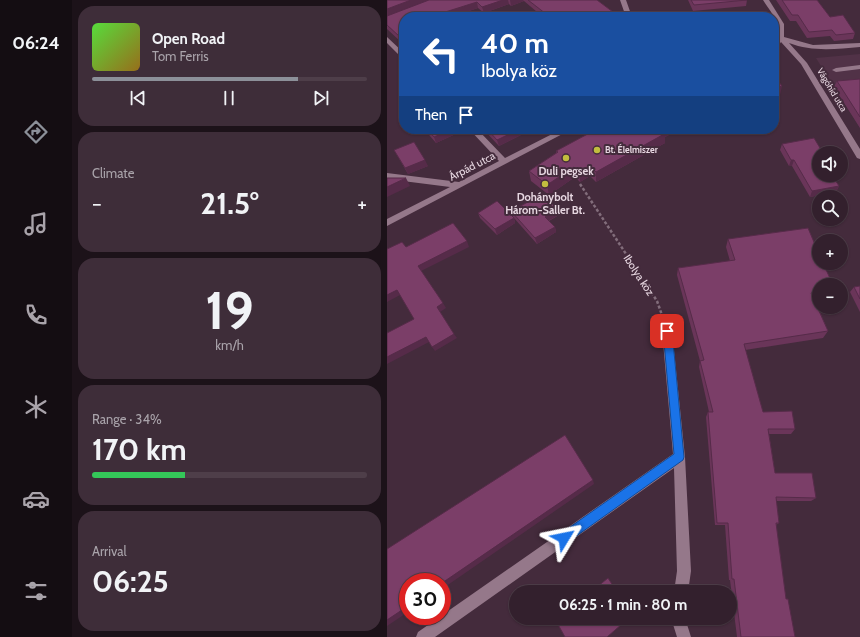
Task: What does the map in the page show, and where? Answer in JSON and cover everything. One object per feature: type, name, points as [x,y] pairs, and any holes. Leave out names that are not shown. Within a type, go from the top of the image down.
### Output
[{"type":"street","points":[[623,0],[627,12]]},
{"type":"street","points":[[766,0],[774,12]]},
{"type":"street","points":[[779,21],[781,24],[781,38],[779,41]]},
{"type":"street","points":[[781,38],[798,45],[814,48],[860,45]]},
{"type":"street","name":"Vágóhíd utca","points":[[781,38],[804,63],[860,156]]},
{"type":"street","points":[[387,39],[399,52]]},
{"type":"street","points":[[836,70],[860,67]]},
{"type":"street","points":[[478,134],[504,162]]},
{"type":"street","name":"Árpád utca","points":[[387,223],[557,134]]},
{"type":"street","points":[[387,176],[459,185]]},
{"type":"street","points":[[667,331],[679,457],[684,571],[682,585]]},
{"type":"street","points":[[423,637],[679,457]]},
{"type":"street","points":[[680,625],[683,637]]},
{"type":"path","name":"Ibolya köz","points":[[579,184],[657,301],[667,331]]},
{"type":"shaded area","points":[[860,54],[860,128],[816,58]]},
{"type":"building","points":[[387,0],[411,0],[387,9]]},
{"type":"building","points":[[429,0],[503,0],[482,7],[477,2],[445,12],[399,12],[399,36],[387,25],[387,16]]},
{"type":"building","points":[[528,0],[597,0],[613,12],[544,12]]},
{"type":"building","points":[[691,0],[747,0],[694,5]]},
{"type":"building","points":[[782,0],[817,0],[830,17],[843,15],[855,33],[836,35],[832,30],[809,32],[798,15],[792,15]]},
{"type":"building","points":[[860,79],[860,117],[837,81]]},
{"type":"building","points":[[431,134],[441,134],[434,137]]},
{"type":"building","points":[[492,134],[510,134],[497,140]]},
{"type":"building","points":[[588,134],[664,134],[596,172],[590,166],[579,172],[574,167],[547,185],[529,171],[558,152],[556,151]]},
{"type":"building","points":[[814,138],[819,146],[812,146],[812,182],[836,182],[839,186],[812,191],[794,160],[791,160],[782,144]]},
{"type":"building","points":[[414,142],[425,160],[405,168],[394,150]]},
{"type":"building","points":[[387,178],[406,178],[387,187]]},
{"type":"building","points":[[543,194],[558,209],[545,217],[555,227],[535,238],[511,211]]},
{"type":"building","points":[[497,201],[514,218],[495,229],[478,213]]},
{"type":"building","points":[[453,223],[467,241],[418,266],[443,303],[437,307],[454,334],[432,347],[426,337],[387,357],[387,333],[414,319],[397,290],[387,295],[387,249],[402,242],[406,247]]},
{"type":"building","points":[[808,228],[812,237],[812,270],[826,270],[830,278],[812,278],[811,293],[812,314],[820,314],[828,331],[744,344],[763,412],[792,411],[795,429],[768,429],[775,473],[812,473],[816,498],[776,497],[779,523],[776,523],[786,599],[788,599],[795,637],[741,637],[737,604],[737,585],[735,585],[734,579],[732,579],[728,523],[717,523],[708,412],[713,412],[700,361],[704,360],[678,268],[735,260],[728,239]]},
{"type":"building","points":[[860,286],[860,299],[854,287]]},
{"type":"building","points":[[565,435],[593,480],[451,577],[451,573],[399,573],[399,612],[387,620],[387,549]]},
{"type":"building","points":[[608,578],[612,585],[600,585]]},
{"type":"building","points":[[558,625],[621,625],[607,637],[565,637]]},
{"type":"place","name":"Bt. Élelmiszer","points":[[597,150]]},
{"type":"place","name":"Duli pegsek","points":[[566,158]]},
{"type":"place","name":"Dohánybolt Három-Saller Bt.","points":[[545,184]]},
{"type":"route","points":[[564,538],[679,457],[667,331]]}]
